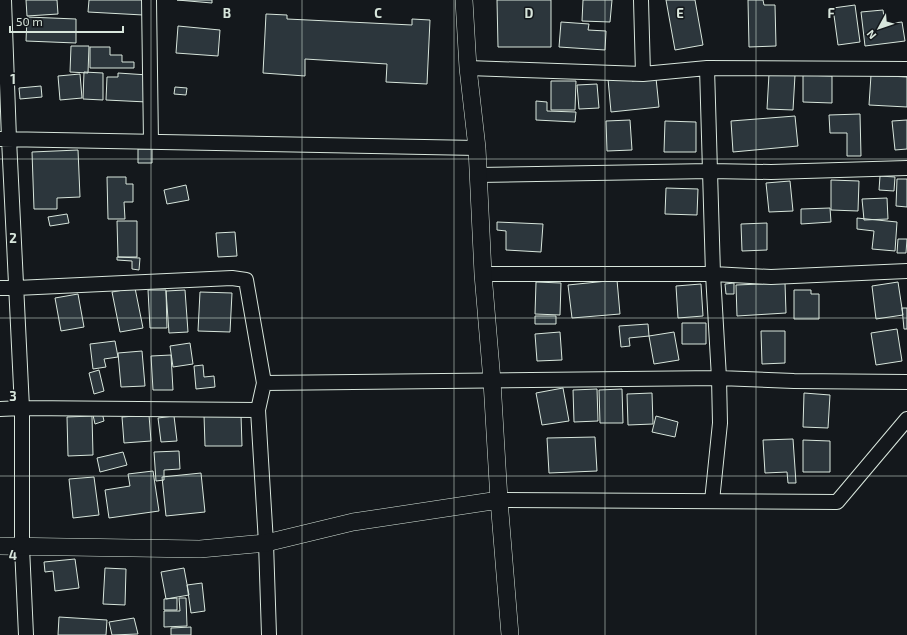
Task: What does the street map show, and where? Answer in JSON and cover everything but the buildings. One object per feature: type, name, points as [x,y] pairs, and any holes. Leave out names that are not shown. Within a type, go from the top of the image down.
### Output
[{"type":"street","points":[[4,0],[4,139],[16,288],[22,408],[22,547],[26,635]]},
{"type":"street","points":[[149,0],[151,142]]},
{"type":"street","points":[[464,0],[468,68],[477,148],[499,500],[510,635]]},
{"type":"street","points":[[641,0],[642,74]]},
{"type":"street","points":[[468,68],[642,74],[707,68],[907,69]]},
{"type":"street","points":[[707,68],[713,274],[720,423],[712,501]]},
{"type":"street","points":[[4,139],[477,148]]},
{"type":"street","points":[[478,175],[710,171],[771,172],[907,168]]},
{"type":"street","points":[[484,274],[713,274],[770,277],[907,271]]},
{"type":"street","points":[[0,288],[232,278],[246,280],[264,383],[258,410],[266,543],[269,635]]},
{"type":"street","points":[[264,383],[719,378],[794,381],[907,382]]},
{"type":"street","points":[[0,409],[258,410]]},
{"type":"street","points":[[0,546],[200,549],[266,543],[353,522],[499,500],[837,502],[907,419]]}]
